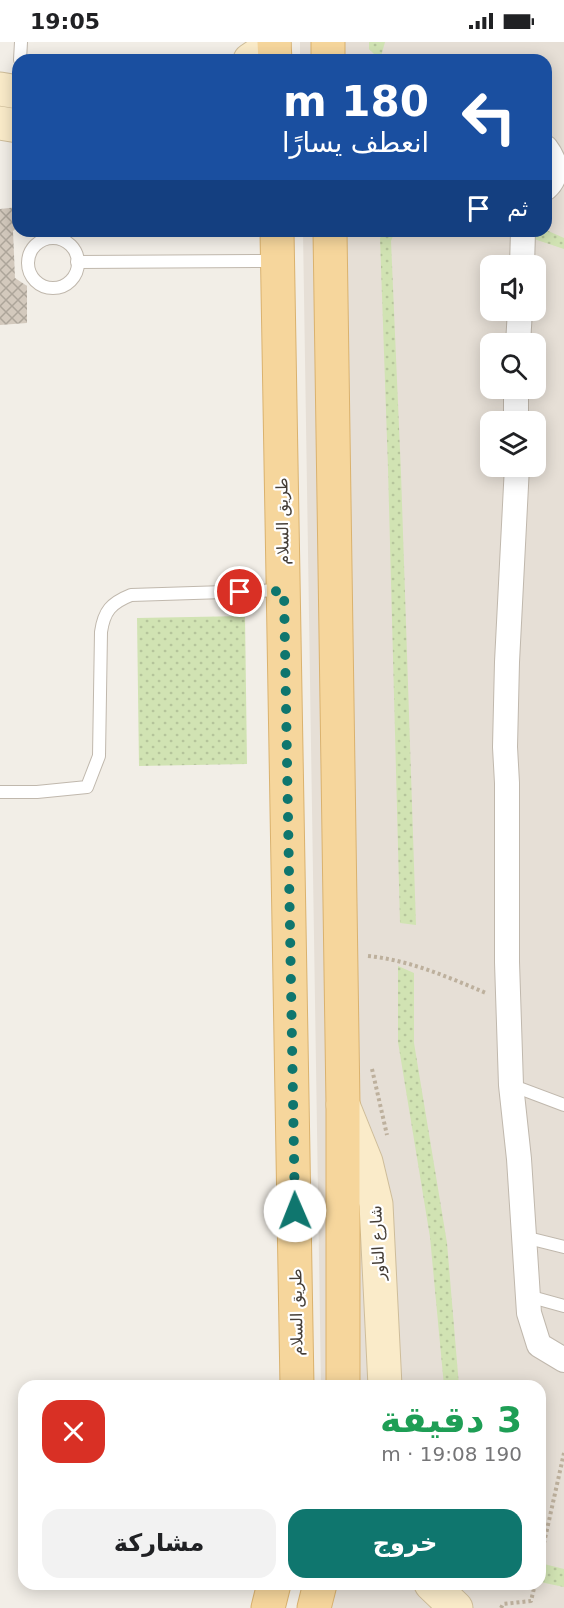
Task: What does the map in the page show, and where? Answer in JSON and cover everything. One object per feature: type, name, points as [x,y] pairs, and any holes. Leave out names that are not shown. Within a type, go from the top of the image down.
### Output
[{"type":"main road","points":[[330,237],[343,1105],[343,1380]]},
{"type":"main road","name":"طريق السلام","points":[[277,246],[297,1380]]},
{"type":"main road","name":"شارع التاور","points":[[343,1105],[366,1162],[376,1204],[385,1380]]},
{"type":"main road","points":[[268,1608],[272,1590]]},
{"type":"main road","points":[[314,1608],[318,1590]]},
{"type":"main road","points":[[437,1590],[456,1608]]},
{"type":"street","points":[[552,157],[555,174],[553,189]]},
{"type":"street","points":[[522,255],[523,237]]},
{"type":"street","points":[[516,477],[508,608],[505,747],[507,962],[511,1085],[519,1159],[529,1313],[539,1345],[564,1360]]},
{"type":"lane","points":[[48,239],[63,241],[70,246],[77,262],[75,274],[70,281],[55,288],[39,284],[33,279],[28,262],[34,247],[48,239]]},
{"type":"lane","points":[[77,262],[277,246]]},
{"type":"lane","points":[[0,792],[37,792],[87,787],[99,756],[103,619],[109,608],[119,600],[131,595],[284,591]]},
{"type":"lane","points":[[511,1085],[564,1106]]},
{"type":"lane","points":[[524,1237],[564,1247]]},
{"type":"lane","points":[[528,1296],[564,1306]]},
{"type":"path","points":[[358,955],[387,958],[447,976],[468,986]]},
{"type":"path","points":[[546,1534],[564,1453]]},
{"type":"path","points":[[501,1608],[503,1604],[531,1601],[534,1590]]},
{"type":"shaded area","points":[[300,42],[564,42],[564,1608],[297,1608],[301,1590],[546,1590],[546,1380],[321,1380],[303,237],[552,237],[552,54],[300,54]]},
{"type":"green space","points":[[369,42],[385,42],[382,54],[374,54],[369,49]]},
{"type":"green space","points":[[552,233],[564,238],[564,249],[528,237],[552,237]]},
{"type":"green space","points":[[393,237],[416,925],[400,923],[380,238]]},
{"type":"green space","points":[[245,616],[247,764],[139,766],[137,618]]},
{"type":"green space","points":[[398,966],[414,973],[414,1043],[447,1243],[458,1380],[443,1380],[430,1237],[398,1042]]},
{"type":"green space","points":[[546,1564],[564,1569],[564,1587],[546,1583]]},
{"type":"building","points":[[12,208],[15,278],[27,286],[27,323],[0,325],[0,209]]},
{"type":"route","points":[[240,592],[284,591],[295,1211]]}]
